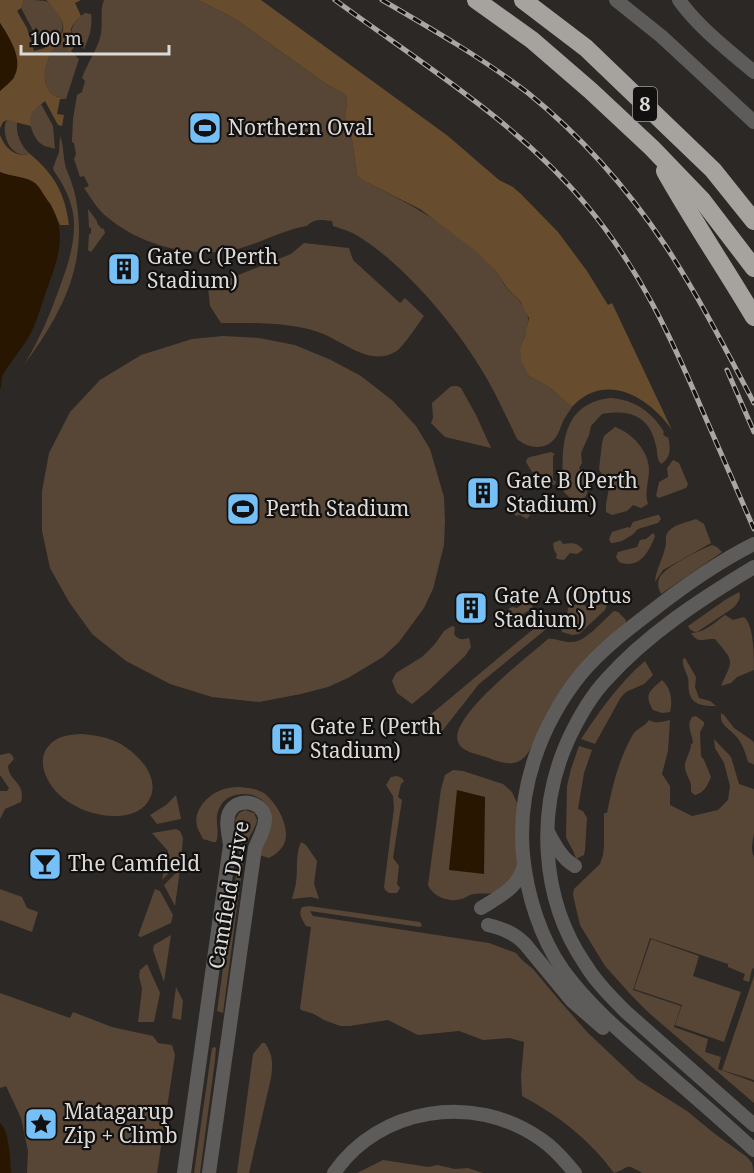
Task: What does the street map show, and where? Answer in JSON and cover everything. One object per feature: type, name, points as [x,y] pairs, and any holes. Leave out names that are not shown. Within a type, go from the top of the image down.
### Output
[{"type":"highway","name":"8","points":[[476,0],[540,47],[652,148],[702,200],[754,268]]},
{"type":"highway","name":"8","points":[[523,0],[586,48],[713,170],[754,221]]},
{"type":"highway","points":[[652,148],[688,213],[731,277],[754,317]]},
{"type":"street","points":[[616,0],[661,36],[754,122]]},
{"type":"street","points":[[679,0],[688,12],[729,52],[754,72]]},
{"type":"street","points":[[754,544],[718,564],[668,598],[600,654],[582,674],[566,694],[540,744],[529,778],[522,822],[524,864],[531,899],[544,935],[562,968],[585,998],[609,1022],[754,1150]]},
{"type":"street","points":[[754,567],[681,615],[640,646],[604,681],[576,724],[558,764],[549,801],[547,831],[549,864],[555,897],[568,932],[584,963],[607,994],[754,1125]]},
{"type":"street","name":"Camfield Drive","points":[[184,1173],[230,846],[227,819],[233,807],[245,802],[258,806],[265,818],[255,849],[209,1173]]},
{"type":"street","points":[[547,831],[562,856],[575,866]]},
{"type":"street","points":[[480,908],[515,884],[522,873],[524,864]]},
{"type":"street","points":[[488,925],[517,936],[572,1000],[598,1024],[702,1113],[741,1138]]},
{"type":"street","points":[[334,1173],[352,1150],[390,1125],[422,1115],[458,1111],[492,1116],[525,1129],[553,1149],[575,1173]]},
{"type":"shaded area","points":[[0,0],[24,0],[17,11],[27,28],[34,51],[45,48],[43,36],[55,39],[63,30],[58,14],[46,0],[81,0],[75,3],[81,16],[71,29],[77,44],[70,52],[65,45],[58,44],[50,55],[46,69],[45,82],[48,89],[52,94],[66,99],[60,99],[57,114],[64,115],[62,126],[58,125],[45,101],[32,113],[31,126],[7,120],[0,128],[0,91],[14,78],[5,31],[0,23]]},
{"type":"shaded area","points":[[24,0],[46,1],[56,10],[63,26],[59,35],[54,39],[46,35],[37,38],[21,8]]},
{"type":"shaded area","points":[[104,0],[198,0],[234,18],[326,84],[346,95],[345,118],[352,140],[357,175],[362,180],[434,219],[468,243],[496,271],[506,287],[524,306],[528,315],[528,323],[520,347],[529,376],[549,387],[572,407],[552,442],[537,447],[527,445],[517,439],[479,366],[433,303],[415,283],[377,249],[355,234],[333,226],[332,221],[316,221],[232,250],[199,252],[150,242],[120,227],[104,214],[84,188],[89,186],[84,176],[80,177],[74,159],[76,154],[72,142],[77,95],[82,92],[85,81],[82,78],[100,38]]},
{"type":"shaded area","points":[[198,0],[261,0],[448,136],[499,180],[521,194],[558,232],[587,271],[608,305],[612,303],[672,430],[651,407],[626,393],[612,390],[598,391],[585,396],[572,407],[549,387],[529,376],[521,361],[520,347],[529,318],[521,302],[507,288],[496,271],[476,251],[420,209],[362,180],[357,175],[352,140],[345,118],[346,95],[326,84],[234,18]]},
{"type":"shaded area","points":[[85,13],[91,14],[91,23],[84,49],[74,41],[71,31],[75,22]]},
{"type":"shaded area","points":[[0,23],[17,56],[17,70],[14,77],[0,91]]},
{"type":"shaded area","points":[[58,44],[67,47],[79,59],[66,99],[52,94],[45,82],[50,55]]},
{"type":"shaded area","points":[[41,104],[53,126],[55,149],[40,143],[31,128],[31,114]]},
{"type":"shaded area","points":[[7,120],[17,122],[19,139],[30,154],[17,153],[8,144],[5,131]]},
{"type":"shaded area","points":[[0,135],[11,151],[20,155],[30,154],[46,169],[65,203],[69,225],[60,225],[50,203],[0,172]]},
{"type":"shaded area","points":[[60,136],[66,168],[76,199],[79,223],[75,267],[60,307],[38,346],[24,365],[51,309],[66,271],[73,242],[72,207],[53,168],[59,152]]},
{"type":"shaded area","points":[[0,172],[27,179],[37,185],[54,210],[60,234],[54,270],[36,322],[26,342],[4,373],[0,390]]},
{"type":"shaded area","points":[[88,209],[105,233],[91,252],[88,250],[91,228],[89,227]]},
{"type":"shaded area","points":[[304,243],[349,248],[353,260],[400,303],[405,298],[424,316],[398,350],[385,356],[375,356],[356,351],[318,332],[294,326],[221,323],[210,306],[208,287],[291,254]]},
{"type":"shaded area","name":"Perth Stadium","points":[[223,336],[259,338],[295,345],[361,376],[393,401],[416,426],[430,449],[444,497],[444,545],[433,589],[424,608],[399,642],[383,657],[328,687],[259,702],[212,697],[170,684],[126,661],[92,634],[69,602],[50,568],[42,531],[42,491],[49,453],[70,412],[100,380],[141,355],[192,339]]},
{"type":"shaded area","points":[[453,386],[461,388],[491,448],[445,437],[431,423],[432,403]]},
{"type":"shaded area","points":[[610,398],[635,404],[660,425],[663,434],[668,437],[670,449],[668,456],[661,464],[653,436],[644,421],[630,414],[602,414],[591,426],[581,453],[582,463],[579,468],[587,485],[587,493],[581,501],[570,498],[564,492],[563,476],[567,432],[572,420],[581,409],[593,402]]},
{"type":"shaded area","points":[[615,427],[633,438],[646,456],[649,470],[648,504],[641,508],[633,505],[627,511],[612,515],[606,512],[609,488],[599,469],[604,436]]},
{"type":"shaded area","points":[[551,452],[555,454],[553,456],[553,480],[556,482],[554,485],[546,483],[545,475],[532,472],[526,462],[530,457]]},
{"type":"shaded area","points":[[673,460],[679,463],[688,484],[686,488],[659,498],[656,496],[659,482],[668,477],[667,468]]},
{"type":"shaded area","points":[[524,496],[530,515],[527,519],[520,515],[516,516],[513,511],[518,506],[516,497]]},
{"type":"shaded area","points":[[657,515],[661,519],[658,523],[638,529],[622,541],[611,543],[609,539],[612,532],[630,528],[633,522]]},
{"type":"shaded area","points":[[696,519],[704,524],[711,543],[663,570],[655,582],[668,533],[678,525]]},
{"type":"shaded area","points":[[653,533],[655,536],[653,542],[638,562],[626,564],[619,562],[616,557],[618,552],[637,547],[640,540],[646,539]]},
{"type":"shaded area","points":[[560,540],[563,544],[576,544],[583,550],[577,554],[570,553],[564,560],[557,559],[553,543]]},
{"type":"shaded area","points":[[712,545],[722,552],[661,594],[659,579],[667,570],[682,559]]},
{"type":"shaded area","points":[[739,592],[739,599],[733,608],[697,632],[688,626],[725,600]]},
{"type":"shaded area","points":[[524,603],[532,605],[533,608],[512,621],[510,620],[509,608],[517,608]]},
{"type":"shaded area","points":[[580,604],[590,607],[607,605],[605,610],[579,634],[572,635],[562,632],[561,628],[566,621],[568,608]]},
{"type":"shaded area","points":[[614,611],[626,620],[626,624],[587,662],[555,699],[525,757],[513,763],[499,762],[470,752],[460,745],[458,731],[465,718],[492,687],[509,672],[548,639],[577,641],[589,635]]},
{"type":"shaded area","points":[[553,614],[545,630],[479,684],[443,730],[433,735],[424,731],[419,724]]},
{"type":"shaded area","points":[[725,615],[733,620],[744,617],[747,621],[753,641],[754,670],[721,686],[730,666],[729,657],[715,639],[699,640],[691,633],[705,629]]},
{"type":"shaded area","points":[[452,626],[455,627],[454,634],[457,637],[469,638],[471,647],[465,656],[412,704],[397,693],[392,681],[396,673],[422,657],[444,631]]},
{"type":"shaded area","points":[[685,658],[696,677],[695,687],[699,698],[710,701],[716,706],[696,703],[691,697],[683,664]]},
{"type":"shaded area","points":[[645,661],[653,675],[644,684],[626,692],[621,697],[595,744],[581,739],[618,688]]},
{"type":"shaded area","points":[[662,680],[669,691],[671,703],[670,712],[662,713],[653,710],[648,697]]},
{"type":"shaded area","points":[[721,713],[734,728],[753,741],[754,765],[748,762],[739,740],[722,722]]},
{"type":"shaded area","points":[[696,716],[704,722],[700,732],[701,756],[711,777],[707,786],[695,795],[691,792],[685,765],[693,743],[689,723],[692,717]]},
{"type":"shaded area","points":[[649,720],[662,722],[670,720],[668,751],[662,774],[670,786],[670,805],[692,816],[718,810],[728,800],[730,786],[724,763],[715,748],[714,739],[731,757],[739,784],[754,789],[752,848],[754,857],[754,968],[749,982],[743,980],[745,974],[728,967],[728,964],[650,938],[633,990],[681,1006],[674,1027],[708,1039],[705,1052],[721,1057],[718,1069],[754,1082],[754,1103],[632,996],[605,966],[580,925],[573,895],[574,889],[600,864],[604,846],[604,813],[607,813],[620,764],[634,733]]},
{"type":"shaded area","points":[[82,734],[100,736],[117,742],[131,751],[144,764],[152,780],[153,788],[151,796],[142,808],[123,815],[96,814],[75,806],[56,792],[43,768],[45,751],[59,738]]},
{"type":"shaded area","points":[[579,746],[592,750],[584,773],[578,809],[583,811],[587,818],[585,850],[584,855],[576,859],[566,837],[567,786]]},
{"type":"shaded area","points":[[9,753],[14,759],[8,766],[9,771],[22,795],[21,802],[5,809],[0,819],[0,791],[7,791],[9,788],[0,775],[0,755]]},
{"type":"shaded area","points":[[453,770],[503,784],[512,792],[517,803],[518,865],[513,878],[497,891],[474,894],[456,900],[437,895],[428,885],[441,789],[445,775]]},
{"type":"shaded area","points":[[397,776],[404,781],[398,797],[402,800],[393,858],[399,866],[397,884],[400,888],[397,893],[389,893],[384,887],[394,808],[393,796],[386,785],[391,777]]},
{"type":"shaded area","points":[[239,787],[262,792],[273,802],[282,816],[286,839],[280,850],[269,858],[259,855],[268,813],[262,800],[256,796],[240,794],[226,800],[221,805],[217,815],[216,842],[203,839],[198,829],[197,815],[206,800],[221,790]]},
{"type":"shaded area","points":[[457,790],[485,797],[484,874],[449,870]]},
{"type":"shaded area","points":[[176,795],[181,819],[157,824],[150,815],[166,805]]},
{"type":"shaded area","points":[[245,810],[254,813],[257,820],[245,848],[223,1013],[217,1011],[241,840],[235,820],[239,813]]},
{"type":"shaded area","points":[[176,829],[180,831],[183,838],[181,860],[162,880],[168,851],[152,833]]},
{"type":"shaded area","points":[[301,842],[306,845],[317,861],[314,884],[319,899],[311,897],[292,899]]},
{"type":"shaded area","points":[[180,869],[175,906],[164,885]]},
{"type":"shaded area","points":[[0,889],[22,897],[27,908],[38,912],[32,932],[0,920]]},
{"type":"shaded area","points":[[155,889],[160,891],[173,915],[171,923],[141,937],[138,936]]},
{"type":"shaded area","points":[[309,906],[420,922],[422,925],[420,927],[310,911],[313,916],[489,943],[516,953],[533,969],[588,1033],[638,1080],[687,1111],[747,1157],[752,1163],[754,1173],[642,1173],[627,1167],[614,1173],[584,1139],[548,1111],[522,1096],[524,1042],[509,1038],[483,1040],[459,1031],[418,1035],[388,1020],[340,1026],[301,1010],[311,927],[306,926],[300,912],[302,907]]},
{"type":"shaded area","points":[[171,935],[164,982],[153,950],[154,945]]},
{"type":"shaded area","points":[[651,939],[699,956],[693,976],[741,992],[724,1042],[675,1025],[682,1005],[634,989]]},
{"type":"shaded area","points":[[147,964],[160,993],[154,1022],[138,1022],[142,989],[139,976],[140,970]]},
{"type":"shaded area","points":[[754,976],[754,1080],[722,1070]]},
{"type":"shaded area","points":[[176,987],[183,1001],[181,1020],[172,1018]]},
{"type":"shaded area","points":[[0,993],[70,1018],[73,1012],[112,1027],[153,1036],[158,1043],[172,1045],[175,1055],[157,1173],[27,1173],[28,1151],[21,1118],[6,1086],[0,1088]]},
{"type":"shaded area","points":[[262,1043],[268,1047],[271,1056],[271,1078],[249,1173],[237,1173],[253,1054]]},
{"type":"shaded area","points":[[214,1047],[216,1048],[215,1060],[200,1173],[194,1173],[211,1054]]},
{"type":"shaded area","points":[[0,1123],[8,1139],[11,1173],[0,1173]]},
{"type":"shaded area","points":[[383,1160],[429,1167],[437,1165],[455,1169],[468,1168],[483,1173],[357,1173]]},
{"type":"railway","points":[[335,0],[501,121],[532,148],[588,207],[623,255],[653,305],[679,357],[754,529]]},
{"type":"railway","points":[[382,0],[511,80],[548,110],[585,145],[635,203],[677,264],[754,403]]},
{"type":"railway","points":[[727,370],[754,432]]},
{"type":"place","name":"Northern Oval","points":[[205,128]]},
{"type":"place","name":"Gate C (Perth Stadium)","points":[[124,269]]},
{"type":"place","name":"Gate B (Perth Stadium)","points":[[483,493]]},
{"type":"place","name":"Perth Stadium","points":[[243,509]]},
{"type":"place","name":"Gate A (Optus Stadium)","points":[[471,608]]},
{"type":"place","name":"Gate E (Perth Stadium)","points":[[287,739]]},
{"type":"place","name":"The Camfield","points":[[45,864]]},
{"type":"place","name":"Matagarup Zip + Climb","points":[[41,1124]]}]
